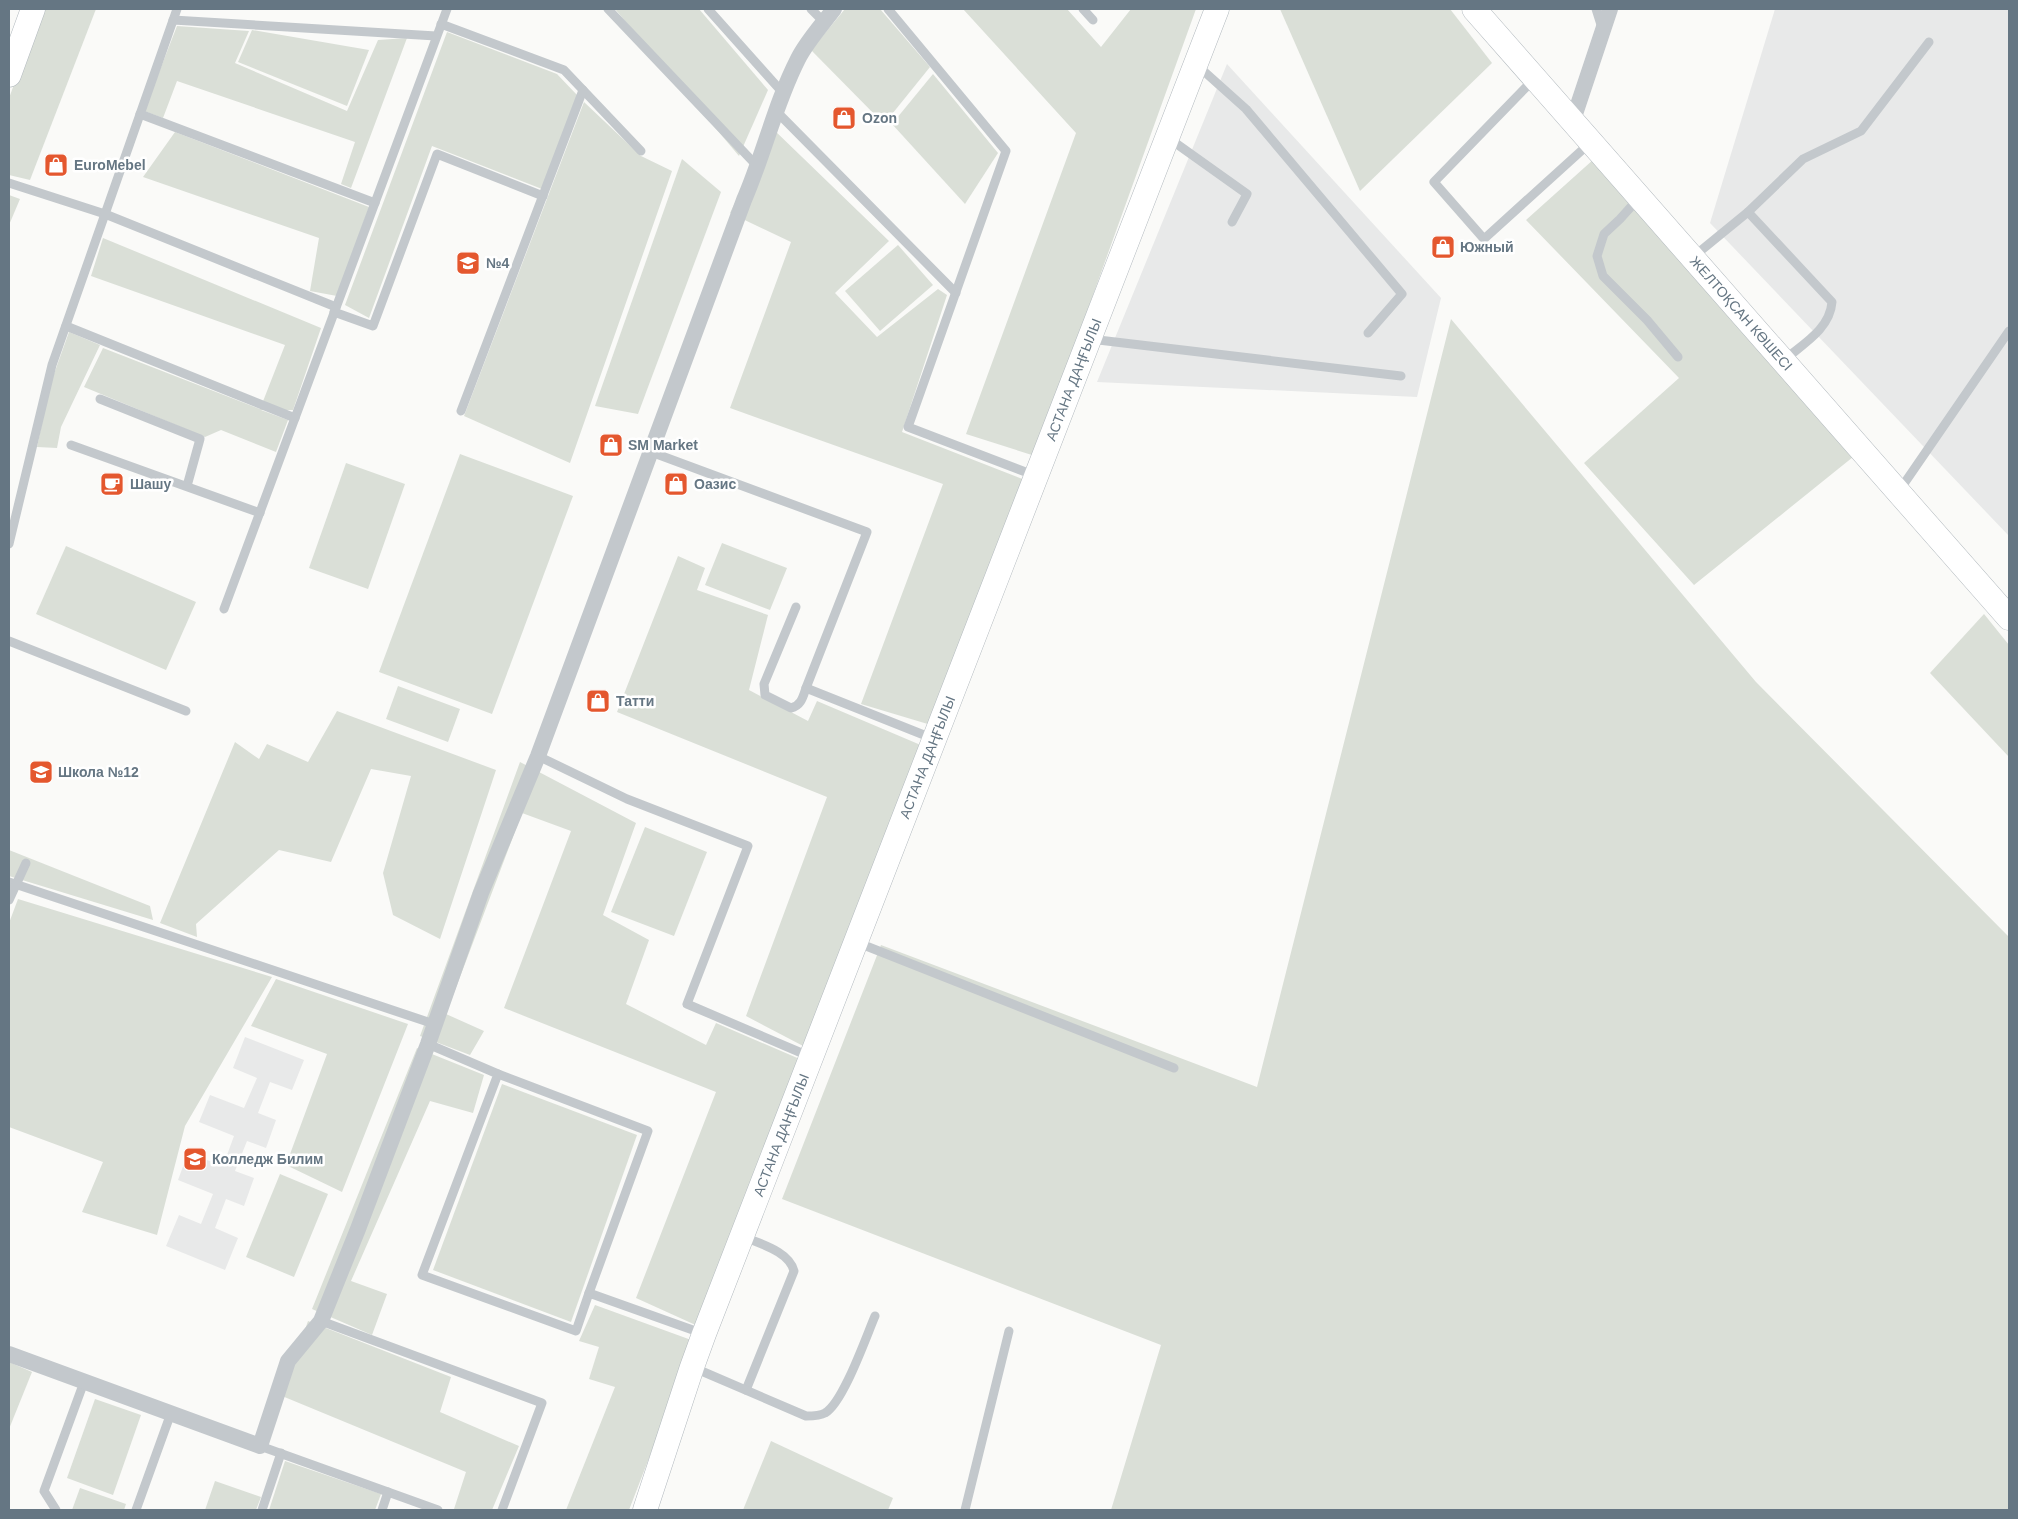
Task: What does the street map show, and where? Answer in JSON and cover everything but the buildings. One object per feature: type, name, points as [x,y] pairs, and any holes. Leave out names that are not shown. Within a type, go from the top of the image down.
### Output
[{"type":"street","points":[[9,75],[33,9]]},
{"type":"street","points":[[9,1354],[260,1446],[288,1361],[322,1321],[428,1044],[481,893],[538,756],[744,200],[758,167],[783,93],[798,58],[834,9]]},
{"type":"street","name":"АСТАНА ДАҢҒЫЛЫ","points":[[646,1510],[704,1334],[1217,9]]},
{"type":"street","name":"ЖЕЛТОҚСАН КӨШЕСІ","points":[[1474,9],[2009,618]]},
{"type":"street","points":[[1573,120],[1610,9]]},
{"type":"lane","points":[[9,544],[13,510],[52,365],[177,9]]},
{"type":"lane","points":[[224,609],[447,9]]},
{"type":"lane","points":[[442,21],[454,9]]},
{"type":"lane","points":[[608,9],[758,167]]},
{"type":"lane","points":[[708,9],[783,93]]},
{"type":"lane","points":[[812,9],[824,22]]},
{"type":"lane","points":[[888,9],[1006,151],[908,427],[1036,476]]},
{"type":"lane","points":[[1083,9],[1093,20]]},
{"type":"lane","points":[[1596,9],[1602,31]]},
{"type":"lane","points":[[173,20],[436,36]]},
{"type":"lane","points":[[442,21],[564,70],[642,151]]},
{"type":"lane","points":[[1693,257],[1748,212],[1803,159],[1861,131],[1929,42]]},
{"type":"lane","points":[[1196,64],[1246,109],[1402,294],[1368,333]]},
{"type":"lane","points":[[1535,78],[1434,182],[1484,239],[1591,141]]},
{"type":"lane","points":[[462,410],[583,90]]},
{"type":"lane","points":[[776,111],[956,292]]},
{"type":"lane","points":[[140,114],[375,203]]},
{"type":"lane","points":[[1167,137],[1247,194],[1232,222]]},
{"type":"lane","points":[[9,183],[105,214],[373,326],[437,154],[543,196]]},
{"type":"lane","points":[[1640,197],[1604,234],[1597,256],[1603,276],[1647,320],[1678,356]]},
{"type":"lane","points":[[1748,212],[1832,302],[1831,313],[1822,328],[1784,360]]},
{"type":"lane","points":[[66,326],[295,418]]},
{"type":"lane","points":[[1899,491],[2009,331]]},
{"type":"lane","points":[[1089,339],[1401,376]]},
{"type":"lane","points":[[100,399],[200,439],[187,486]]},
{"type":"lane","points":[[71,445],[260,513]]},
{"type":"lane","points":[[651,452],[867,532],[802,700],[797,707],[791,708],[765,696],[764,684],[796,607]]},
{"type":"lane","points":[[9,642],[186,711]]},
{"type":"lane","points":[[806,688],[934,740]]},
{"type":"lane","points":[[538,756],[627,799],[748,846],[687,1004],[812,1057]]},
{"type":"lane","points":[[9,900],[12,883],[26,863]]},
{"type":"lane","points":[[12,883],[434,1024]]},
{"type":"lane","points":[[856,942],[1174,1068]]},
{"type":"lane","points":[[428,1044],[498,1074],[648,1130],[576,1331],[422,1275],[498,1074]]},
{"type":"lane","points":[[742,1236],[786,1256],[792,1264],[794,1271],[746,1390]]},
{"type":"lane","points":[[589,1293],[704,1334]]},
{"type":"lane","points":[[692,1367],[806,1416],[826,1412],[839,1399],[875,1316]]},
{"type":"lane","points":[[322,1321],[542,1403],[502,1510]]},
{"type":"lane","points":[[965,1510],[1009,1331]]},
{"type":"lane","points":[[56,1510],[44,1491],[84,1382]]},
{"type":"lane","points":[[136,1510],[171,1413]]},
{"type":"lane","points":[[260,1446],[438,1510]]},
{"type":"lane","points":[[262,1510],[281,1453]]},
{"type":"lane","points":[[382,1510],[388,1492]]},
{"type":"shaded area","points":[[42,9],[96,9],[30,180],[9,175],[9,98]]},
{"type":"shaded area","points":[[615,9],[699,9],[768,90],[739,156]]},
{"type":"shaded area","points":[[845,9],[880,9],[930,67],[884,124],[811,50]]},
{"type":"shaded area","points":[[963,9],[1067,9],[1101,47],[1131,9],[1196,9],[1035,456],[966,434],[1076,133]]},
{"type":"shaded area","points":[[1280,9],[1450,9],[1492,63],[1360,191]]},
{"type":"shaded area","points":[[1775,9],[2009,9],[2009,536],[1710,223]]},
{"type":"shaded area","points":[[177,26],[249,31],[235,63],[347,111],[378,40],[407,38],[351,188],[341,184],[355,142],[177,81],[163,118],[144,111]]},
{"type":"shaded area","points":[[252,30],[369,50],[347,106],[238,62]]},
{"type":"shaded area","points":[[447,32],[557,74],[577,95],[542,189],[432,146],[369,318],[345,305]]},
{"type":"shaded area","points":[[1227,64],[1441,298],[1417,397],[1097,382]]},
{"type":"shaded area","points":[[933,74],[998,153],[965,204],[892,124]]},
{"type":"shaded area","points":[[584,102],[641,156],[672,171],[570,463],[464,416]]},
{"type":"shaded area","points":[[772,128],[889,241],[835,293],[877,337],[938,289],[947,295],[902,432],[1025,480],[931,725],[861,704],[943,484],[730,408],[791,242],[730,213]]},
{"type":"shaded area","points":[[175,132],[369,207],[337,296],[310,291],[319,238],[143,177]]},
{"type":"shaded area","points":[[682,159],[721,192],[638,414],[595,406]]},
{"type":"shaded area","points":[[1594,159],[1853,457],[1694,585],[1584,463],[1679,378],[1526,220]]},
{"type":"shaded area","points":[[9,195],[20,199],[9,225]]},
{"type":"shaded area","points":[[103,238],[321,328],[293,410],[261,410],[288,420],[276,452],[221,430],[205,437],[84,387],[103,348],[260,409],[285,345],[91,276]]},
{"type":"shaded area","points":[[898,245],[933,285],[880,331],[845,291]]},
{"type":"shaded area","points":[[1451,319],[1756,682],[2009,937],[2009,1510],[1111,1510],[1161,1345],[782,1199],[881,945],[1257,1087]]},
{"type":"shaded area","points":[[69,332],[100,345],[61,427],[57,448],[37,447],[50,385]]},
{"type":"shaded area","points":[[460,454],[573,496],[492,714],[379,672]]},
{"type":"shaded area","points":[[346,463],[405,484],[368,589],[309,568]]},
{"type":"shaded area","points":[[722,543],[787,568],[770,610],[705,585]]},
{"type":"shaded area","points":[[66,546],[196,602],[166,670],[36,614]]},
{"type":"shaded area","points":[[678,556],[705,568],[697,590],[768,615],[749,690],[808,721],[817,701],[923,746],[807,1048],[746,1016],[827,797],[617,712]]},
{"type":"shaded area","points":[[1984,614],[2009,645],[2009,757],[1930,673]]},
{"type":"shaded area","points":[[398,686],[460,709],[448,742],[386,719]]},
{"type":"shaded area","points":[[337,711],[496,770],[440,939],[393,915],[383,873],[411,776],[371,769],[331,862],[279,850],[196,924],[197,937],[160,923],[235,742],[259,759],[267,744],[308,762]]},
{"type":"shaded area","points":[[520,762],[636,823],[603,915],[649,940],[626,1004],[706,1045],[716,1023],[802,1060],[700,1327],[636,1298],[716,1092],[504,1008],[571,831],[522,813],[446,1014],[484,1031],[470,1055],[420,1036]]},
{"type":"shaded area","points":[[645,827],[707,852],[674,936],[611,912]]},
{"type":"shaded area","points":[[9,850],[150,906],[153,920],[9,876]]},
{"type":"shaded area","points":[[18,899],[272,977],[185,1126],[157,1235],[82,1212],[103,1162],[9,1127],[9,923]]},
{"type":"shaded area","points":[[276,979],[408,1024],[342,1192],[286,1165],[327,1054],[251,1026]]},
{"type":"shaded area","name":"Колледж Билим","points":[[245,1037],[304,1060],[292,1090],[270,1082],[258,1113],[276,1120],[266,1148],[247,1141],[235,1171],[254,1178],[244,1206],[226,1199],[215,1228],[238,1238],[225,1270],[166,1246],[179,1215],[201,1224],[213,1194],[178,1180],[188,1153],[223,1166],[234,1136],[199,1122],[210,1095],[244,1108],[257,1078],[233,1068]]},
{"type":"shaded area","points":[[417,1048],[484,1075],[473,1113],[430,1101],[351,1281],[387,1294],[372,1335],[312,1309]]},
{"type":"shaded area","points":[[502,1084],[637,1135],[571,1322],[433,1270]]},
{"type":"shaded area","points":[[280,1174],[328,1194],[294,1277],[246,1257]]},
{"type":"shaded area","points":[[595,1305],[694,1341],[629,1510],[566,1510],[615,1387],[589,1379],[599,1347],[579,1341]]},
{"type":"shaded area","points":[[308,1321],[451,1377],[440,1412],[519,1446],[492,1510],[454,1509],[466,1472],[282,1396]]},
{"type":"shaded area","points":[[9,1362],[32,1372],[9,1429]]},
{"type":"shaded area","points":[[95,1399],[141,1415],[113,1495],[67,1478]]},
{"type":"shaded area","points":[[771,1441],[893,1498],[888,1510],[743,1510]]},
{"type":"shaded area","points":[[285,1461],[381,1494],[375,1510],[269,1510]]},
{"type":"shaded area","points":[[215,1481],[261,1497],[256,1510],[205,1510]]},
{"type":"shaded area","points":[[80,1488],[126,1504],[124,1510],[72,1510]]},
{"type":"place","name":"Ozon","points":[[844,118]]},
{"type":"place","name":"EuroMebel","points":[[56,165]]},
{"type":"place","name":"Южный","points":[[1443,247]]},
{"type":"place","name":"№4","points":[[468,263]]},
{"type":"place","name":"SM Market","points":[[611,445]]},
{"type":"place","name":"Шашу","points":[[112,484]]},
{"type":"place","name":"Оазис","points":[[676,484]]},
{"type":"place","name":"Татти","points":[[598,701]]},
{"type":"place","name":"Школа №12","points":[[41,772]]},
{"type":"place","name":"Колледж Билим","points":[[195,1159]]}]
